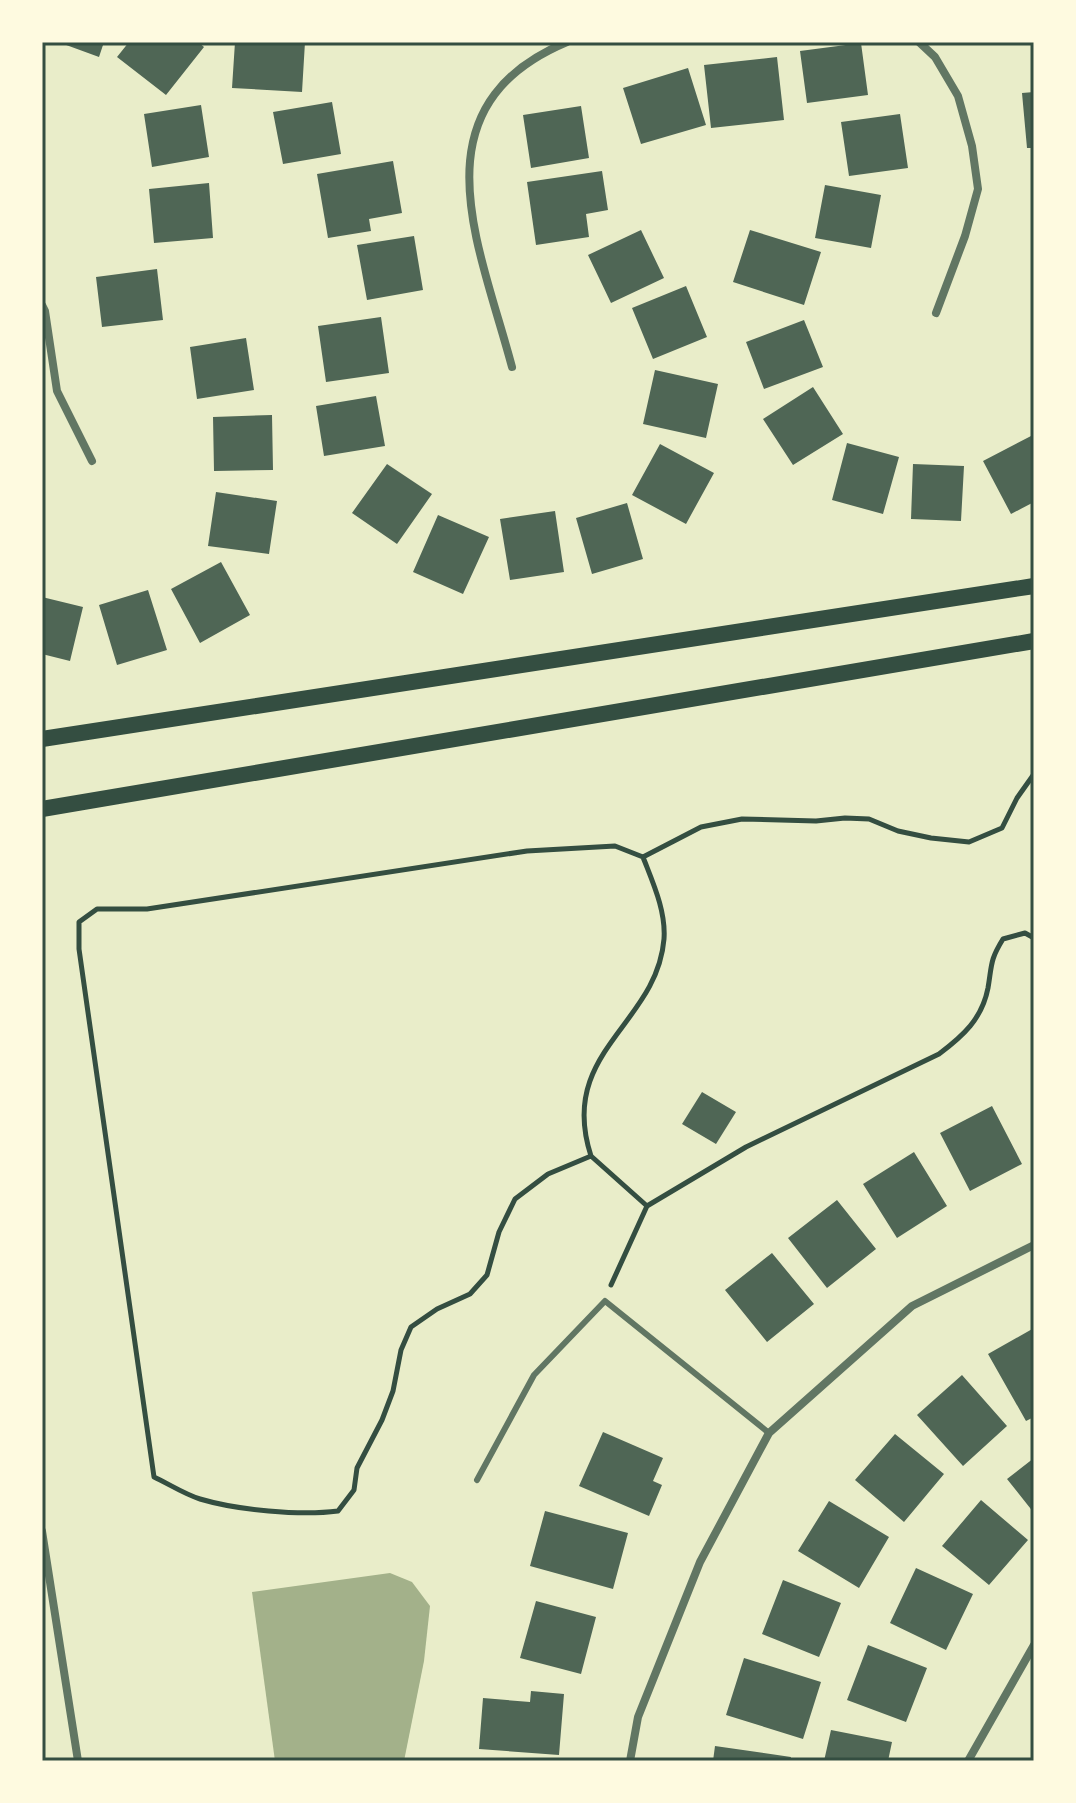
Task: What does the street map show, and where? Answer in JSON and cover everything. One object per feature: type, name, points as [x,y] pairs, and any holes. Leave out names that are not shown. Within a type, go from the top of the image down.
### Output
[{"type":"main road","points":[[42,739],[1034,586]]},
{"type":"main road","points":[[42,809],[1034,641]]},
{"type":"street","points":[[512,367],[472,217],[467,174],[472,140],[494,93],[538,54],[567,42]]},
{"type":"street","points":[[919,42],[935,57],[958,96],[972,146],[978,189],[965,236],[936,313]]},
{"type":"street","points":[[42,305],[57,391],[92,461]]},
{"type":"street","points":[[630,1761],[638,1717],[700,1562],[769,1433],[912,1306],[1034,1245]]},
{"type":"street","points":[[42,1531],[78,1761]]},
{"type":"street","points":[[968,1761],[1034,1645]]},
{"type":"lane","points":[[477,1480],[534,1375],[605,1301],[769,1433]]},
{"type":"path","points":[[643,857],[701,827],[742,819],[869,819],[898,831],[969,842],[1002,828],[1034,774]]},
{"type":"path","points":[[591,1156],[548,1174],[515,1199],[499,1232],[487,1275],[470,1294],[437,1309],[411,1327],[401,1350],[393,1391],[382,1420],[357,1468],[354,1490],[338,1511],[313,1514],[262,1510],[199,1499],[154,1477],[79,949],[79,922],[97,909],[147,909],[527,851],[615,846],[643,857],[660,902],[664,940],[653,982],[602,1054],[586,1086],[583,1132],[591,1156],[647,1206]]},
{"type":"path","points":[[605,1301],[647,1206],[746,1147],[939,1054],[965,1035],[980,1012],[988,989],[991,959],[1003,939],[1025,933],[1034,938]]},
{"type":"shaded area","points":[[390,1573],[412,1582],[430,1606],[424,1661],[404,1761],[275,1761],[252,1592]]},
{"type":"building","points":[[58,42],[104,42],[99,57]]},
{"type":"building","points":[[129,42],[198,42],[204,47],[166,95],[117,57]]},
{"type":"building","points":[[235,42],[305,42],[302,92],[232,88]]},
{"type":"building","points":[[861,43],[868,95],[807,103],[800,51]]},
{"type":"building","points":[[777,57],[784,120],[711,128],[704,65]]},
{"type":"building","points":[[688,68],[706,125],[641,144],[623,88]]},
{"type":"building","points":[[1034,92],[1034,148],[1027,148],[1022,93]]},
{"type":"building","points":[[332,102],[341,154],[283,164],[273,112]]},
{"type":"building","points":[[201,105],[209,157],[152,167],[144,114]]},
{"type":"building","points":[[581,106],[589,158],[531,168],[523,115]]},
{"type":"building","points":[[900,114],[908,168],[849,176],[841,122]]},
{"type":"building","points":[[393,161],[402,213],[369,219],[371,231],[328,238],[317,174]]},
{"type":"building","points":[[602,171],[608,210],[586,214],[589,237],[536,245],[527,182]]},
{"type":"building","points":[[209,183],[213,238],[154,243],[149,189]]},
{"type":"building","points":[[825,185],[881,195],[871,248],[815,238]]},
{"type":"building","points":[[641,230],[664,278],[611,303],[588,255]]},
{"type":"building","points":[[750,230],[821,252],[804,305],[733,282]]},
{"type":"building","points":[[414,236],[423,290],[367,300],[357,245]]},
{"type":"building","points":[[157,269],[163,320],[102,327],[96,277]]},
{"type":"building","points":[[686,286],[707,337],[653,359],[632,308]]},
{"type":"building","points":[[381,317],[389,373],[326,382],[318,326]]},
{"type":"building","points":[[804,320],[823,367],[764,389],[746,342]]},
{"type":"building","points":[[246,338],[254,390],[197,399],[190,347]]},
{"type":"building","points":[[655,370],[718,384],[706,438],[643,424]]},
{"type":"building","points":[[813,387],[843,434],[793,465],[763,419]]},
{"type":"building","points":[[376,396],[385,446],[324,456],[316,406]]},
{"type":"building","points":[[272,415],[273,470],[214,471],[213,417]]},
{"type":"building","points":[[1031,436],[1034,442],[1034,502],[1011,514],[983,461]]},
{"type":"building","points":[[847,443],[899,457],[883,514],[832,500]]},
{"type":"building","points":[[660,444],[714,473],[686,524],[632,495]]},
{"type":"building","points":[[387,464],[432,494],[397,544],[352,513]]},
{"type":"building","points":[[913,464],[964,466],[961,521],[911,519]]},
{"type":"building","points":[[216,492],[277,501],[269,554],[208,546]]},
{"type":"building","points":[[627,503],[643,559],[592,574],[576,518]]},
{"type":"building","points":[[555,511],[564,572],[510,580],[500,519]]},
{"type":"building","points":[[438,515],[489,537],[463,594],[413,572]]},
{"type":"building","points":[[221,562],[250,615],[200,643],[171,589]]},
{"type":"building","points":[[148,590],[167,650],[117,665],[99,605]]},
{"type":"building","points":[[42,597],[83,607],[70,661],[42,654]]},
{"type":"building","points":[[702,1092],[736,1112],[716,1144],[682,1124]]},
{"type":"building","points":[[992,1106],[1022,1164],[970,1191],[940,1133]]},
{"type":"building","points":[[914,1152],[947,1206],[897,1238],[863,1184]]},
{"type":"building","points":[[837,1200],[876,1249],[827,1288],[788,1238]]},
{"type":"building","points":[[772,1253],[814,1304],[767,1342],[725,1290]]},
{"type":"building","points":[[1034,1328],[1034,1417],[1026,1421],[988,1354]]},
{"type":"building","points":[[962,1375],[1007,1426],[963,1466],[917,1415]]},
{"type":"building","points":[[603,1432],[663,1458],[653,1481],[662,1485],[649,1516],[579,1486]]},
{"type":"building","points":[[895,1434],[944,1474],[904,1522],[855,1480]]},
{"type":"building","points":[[1034,1458],[1034,1513],[1007,1479]]},
{"type":"building","points":[[981,1500],[1028,1540],[989,1585],[942,1546]]},
{"type":"building","points":[[829,1501],[889,1537],[859,1588],[798,1551]]},
{"type":"building","points":[[545,1511],[628,1533],[613,1589],[530,1566]]},
{"type":"building","points":[[916,1568],[973,1594],[946,1650],[890,1623]]},
{"type":"building","points":[[783,1580],[841,1603],[819,1657],[762,1634]]},
{"type":"building","points":[[536,1601],[596,1617],[581,1674],[520,1658]]},
{"type":"building","points":[[868,1645],[927,1668],[906,1722],[847,1700]]},
{"type":"building","points":[[744,1658],[821,1682],[803,1739],[726,1715]]},
{"type":"building","points":[[531,1691],[564,1694],[559,1755],[479,1749],[483,1698],[530,1702]]},
{"type":"building","points":[[831,1730],[892,1742],[888,1761],[824,1761]]},
{"type":"building","points":[[715,1746],[791,1757],[790,1761],[713,1761]]}]
